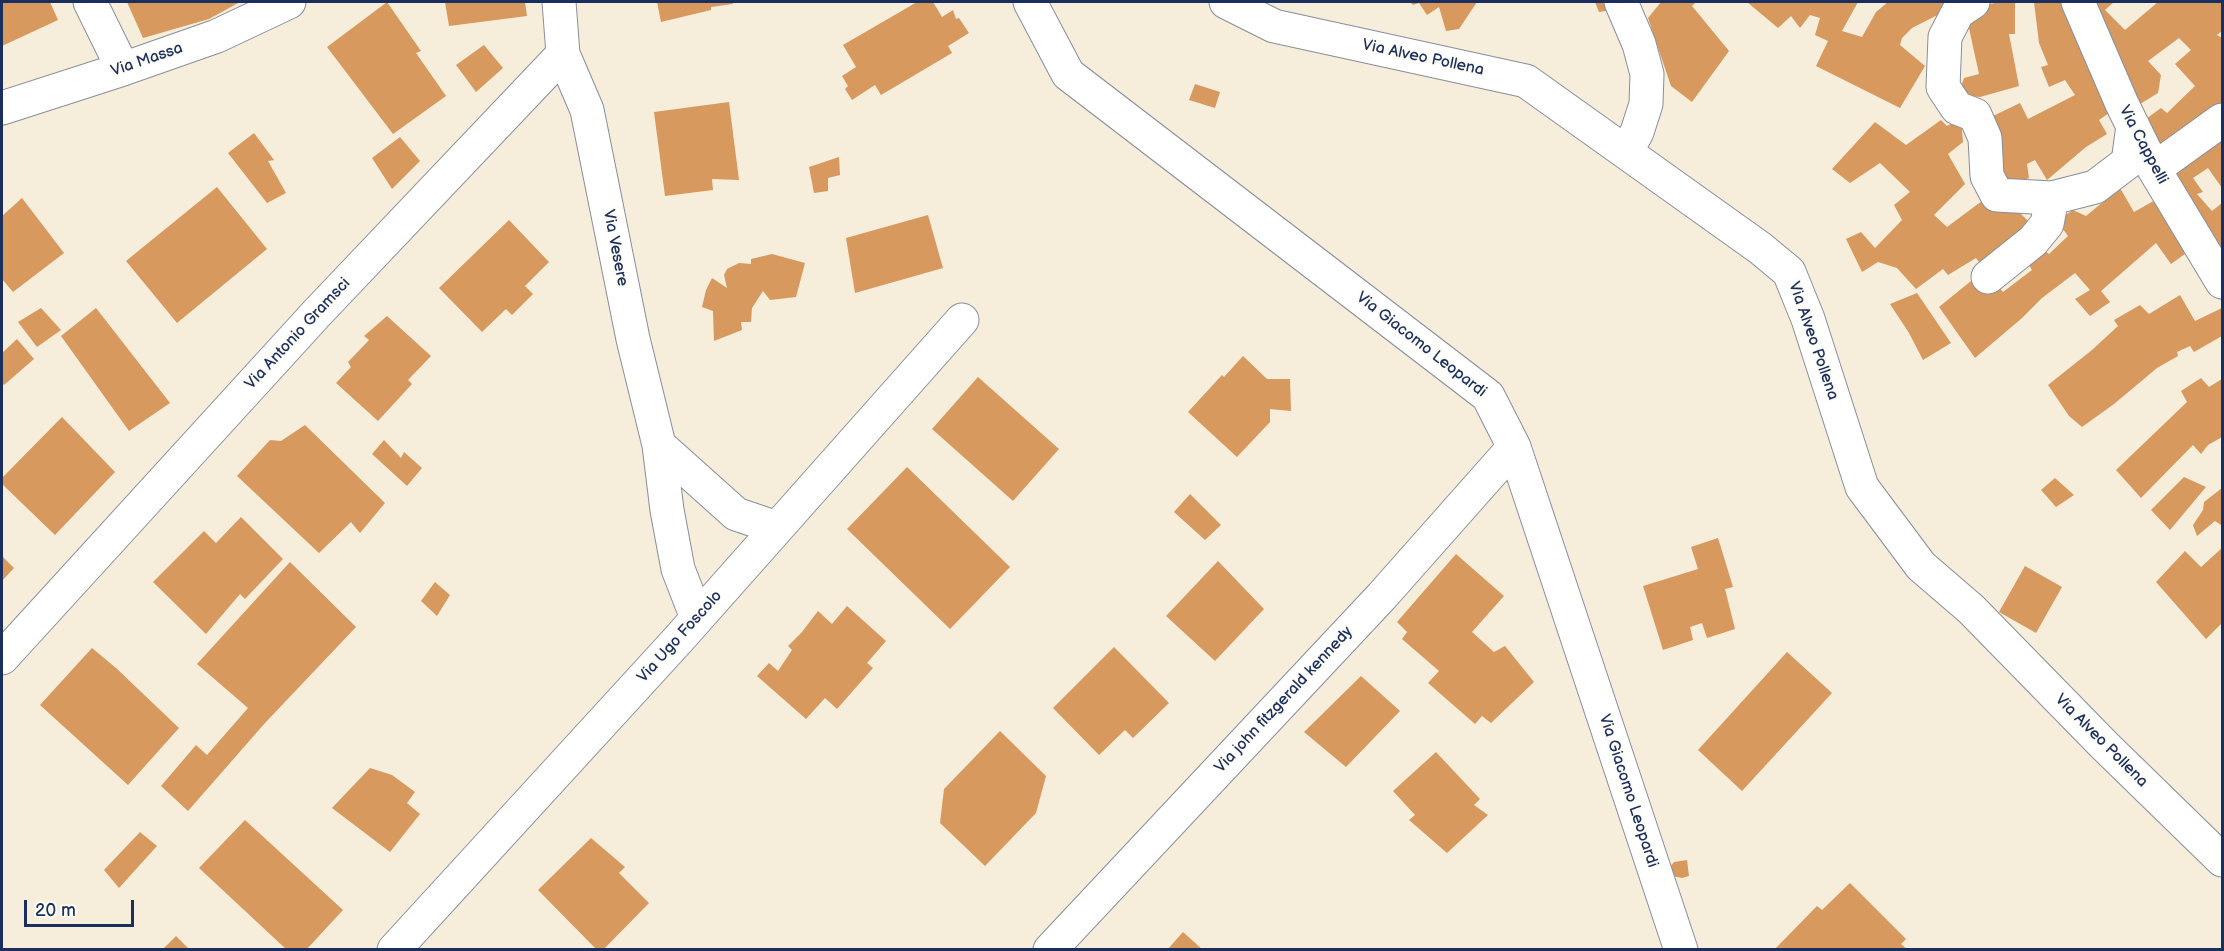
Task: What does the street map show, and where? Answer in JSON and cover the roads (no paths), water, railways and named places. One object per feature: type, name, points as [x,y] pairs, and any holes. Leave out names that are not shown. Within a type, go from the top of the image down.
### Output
[{"type":"street","points":[[90,2],[123,69]]},
{"type":"street","name":"Via Massa","points":[[2,108],[217,36],[289,2]]},
{"type":"street","points":[[559,2],[563,54]]},
{"type":"street","name":"Via Giacomo Leopardi","points":[[1030,2],[1068,74],[1488,396],[1514,447],[1681,950]]},
{"type":"street","name":"Via Alveo Pollena","points":[[1226,2],[1274,26],[1526,81],[1760,248],[1789,272],[1808,319],[1862,487],[1921,566],[1971,609],[2104,745],[2223,860]]},
{"type":"street","points":[[1621,2],[1639,44],[1647,75],[1646,104],[1637,132],[1626,153]]},
{"type":"street","points":[[1973,2],[1958,12],[1945,37],[1943,87],[1957,108],[1975,115],[1985,138],[1987,176],[1997,195],[2052,198],[2095,187],[2128,162],[2133,126]]},
{"type":"street","name":"Via Cappelli","points":[[2078,2],[2121,105],[2154,168],[2223,282]]},
{"type":"street","name":"Via Vesere","points":[[563,54],[587,110],[633,339],[659,445],[667,510],[678,569],[697,618]]},
{"type":"street","name":"Via Antonio Gramsci","points":[[2,658],[317,313],[563,54]]},
{"type":"street","points":[[2154,168],[2223,120]]},
{"type":"street","points":[[1988,278],[2033,241],[2047,224],[2052,198]]},
{"type":"street","name":"Via Ugo Foscolo","points":[[394,950],[697,618],[962,320]]},
{"type":"street","points":[[659,445],[736,514],[777,528]]},
{"type":"street","name":"Via john fitzgerald kennedy","points":[[1050,950],[1382,596],[1514,447]]}]
